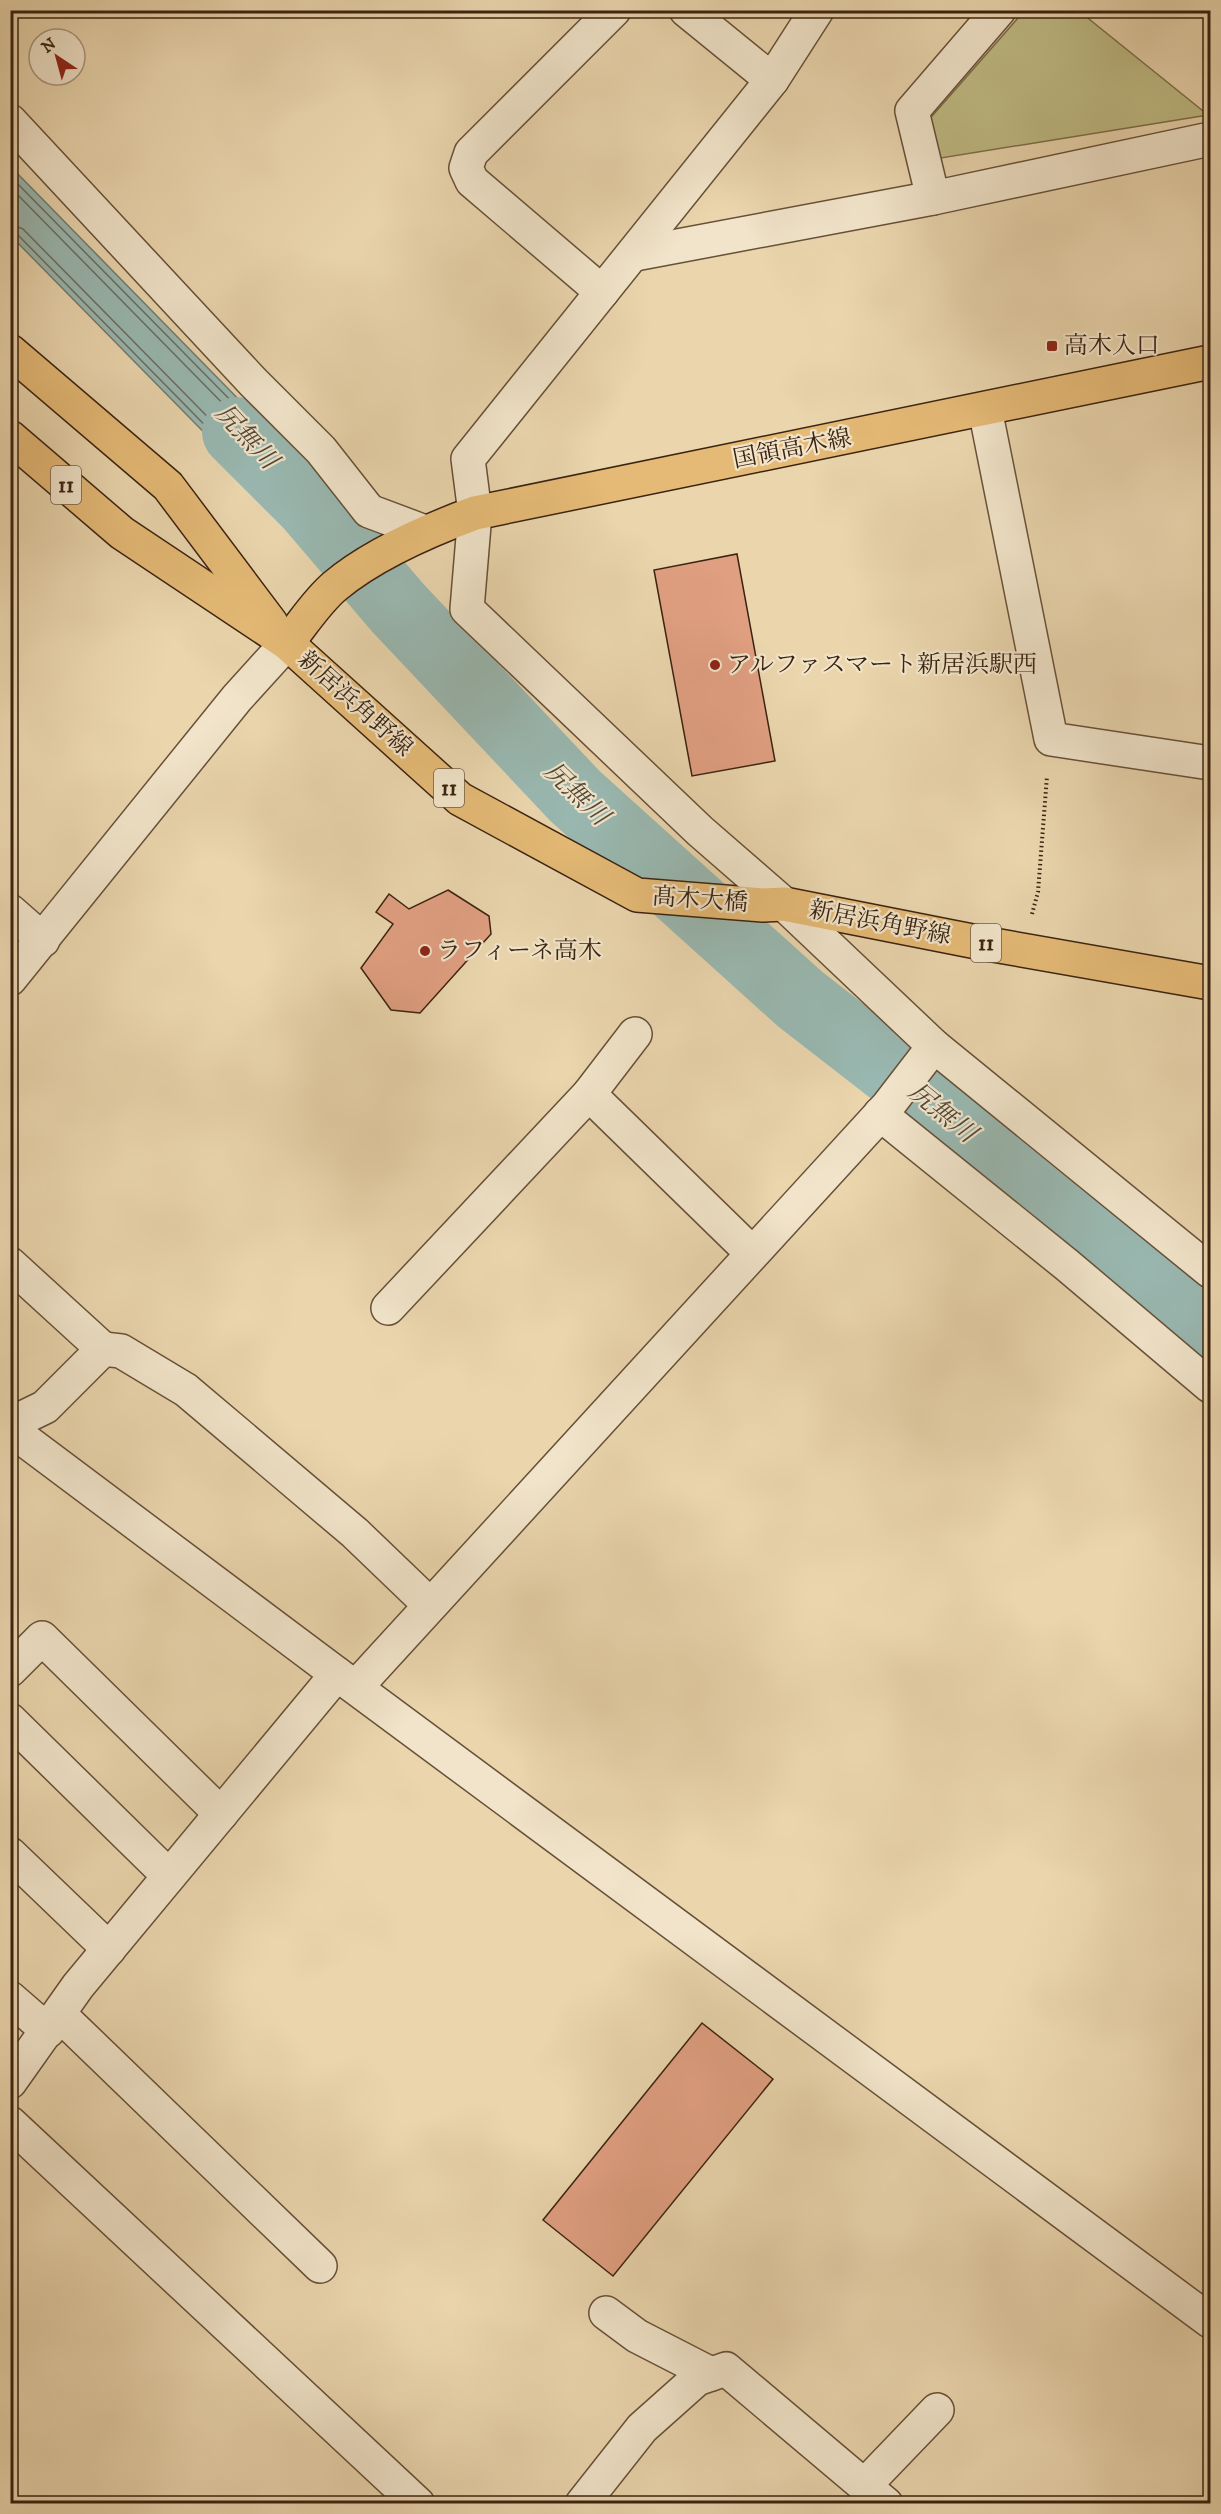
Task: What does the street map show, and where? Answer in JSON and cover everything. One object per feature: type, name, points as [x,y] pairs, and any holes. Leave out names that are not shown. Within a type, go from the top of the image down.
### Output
[{"type":"main road","name":"新居浜角野線","points":[[10,351],[168,486],[287,644]]},
{"type":"main road","name":"国領高木線","points":[[287,644],[334,587],[381,556],[425,532],[475,513],[1210,362]]},
{"type":"main road","name":"新居浜角野線","points":[[10,437],[122,533],[287,644],[460,799],[637,895]]},
{"type":"main road","name":"髙木大橋","points":[[637,895],[773,904]]},
{"type":"main road","name":"新居浜角野線","points":[[773,904],[1210,983]]},
{"type":"street","points":[[602,292],[472,181],[466,168],[471,153],[614,10]]},
{"type":"street","points":[[686,10],[772,80]]},
{"type":"street","points":[[818,10],[772,80],[635,254],[468,459],[475,513],[467,609],[700,831],[928,1054],[1210,1271]]},
{"type":"street","points":[[933,198],[912,111],[999,10]]},
{"type":"street","points":[[10,121],[253,382],[321,450],[369,511],[425,532]]},
{"type":"street","points":[[635,254],[933,198],[1210,139]]},
{"type":"street","points":[[985,409],[1051,739],[1210,763]]},
{"type":"street","points":[[10,979],[237,698],[287,644]]},
{"type":"street","points":[[10,910],[43,940]]},
{"type":"street","points":[[387,1308],[589,1094],[635,1034]]},
{"type":"street","points":[[10,2082],[78,1986],[220,1814],[346,1680],[430,1605],[884,1111],[928,1054]]},
{"type":"street","points":[[589,1094],[752,1253]]},
{"type":"street","points":[[884,1111],[1210,1386]]},
{"type":"street","points":[[10,1264],[103,1349],[121,1351],[186,1390],[355,1533],[430,1605]]},
{"type":"street","points":[[10,1424],[45,1407],[103,1349]]},
{"type":"street","points":[[10,1429],[1210,2321]]},
{"type":"street","points":[[10,1670],[42,1638],[220,1814]]},
{"type":"street","points":[[10,1720],[169,1876]]},
{"type":"street","points":[[10,1854],[108,1949]]},
{"type":"street","points":[[10,1998],[53,2022],[320,2266]]},
{"type":"street","points":[[10,2123],[418,2504]]},
{"type":"street","points":[[606,2313],[637,2336],[711,2374]]},
{"type":"street","points":[[582,2504],[642,2428],[697,2379],[726,2369],[875,2494],[936,2410]]},
{"type":"path","points":[[1024,950],[1038,892],[1051,739]]},
{"type":"shaded area","points":[[1025,10],[1079,11],[1208,115],[941,158],[926,123]]},
{"type":"water","points":[[11,167],[250,411],[326,500],[279,503],[241,470],[11,236]]},
{"type":"building","name":"アルファスマート新居浜駅西","points":[[737,554],[775,761],[692,776],[654,570]]},
{"type":"building","name":"ラフィーネ高木","points":[[448,890],[489,916],[491,934],[420,1013],[391,1010],[361,968],[393,924],[376,912],[389,894],[409,909]]},
{"type":"building","points":[[702,2023],[773,2079],[613,2276],[543,2220]]},
{"type":"waterway","name":"尻無川","points":[[237,432],[309,504],[398,608],[575,796],[800,999],[947,1113],[1185,1309],[1210,1327]]},
{"type":"place","name":"高木入口","points":[[1052,346]]},
{"type":"place","name":"アルファスマート新居浜駅西","points":[[715,665]]},
{"type":"place","name":"ラフィーネ高木","points":[[425,951]]}]
